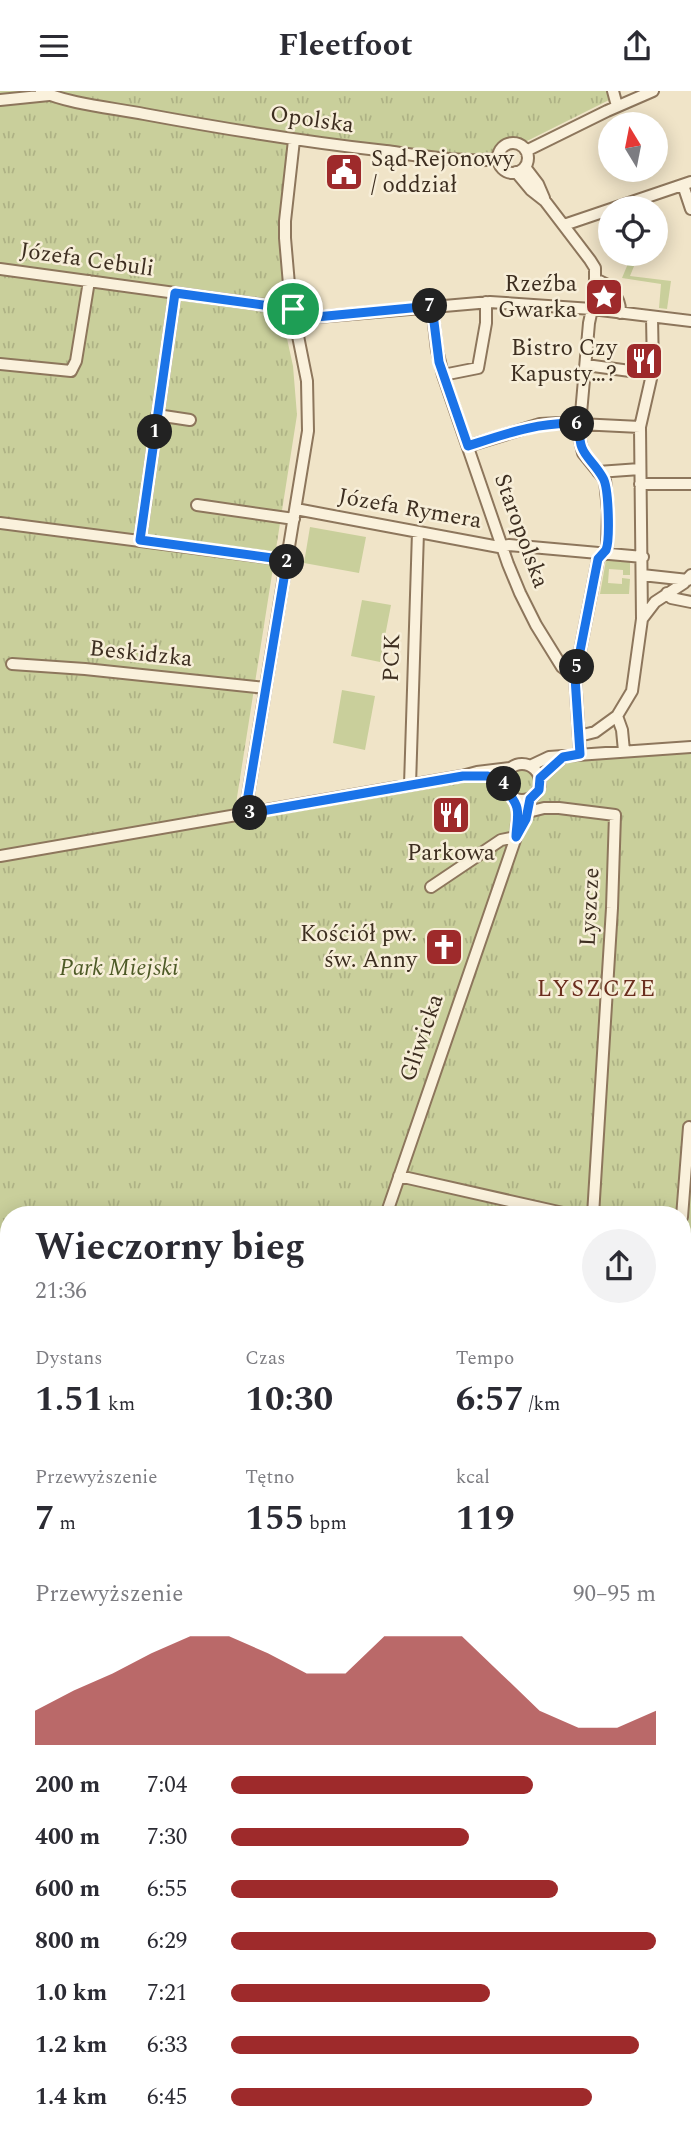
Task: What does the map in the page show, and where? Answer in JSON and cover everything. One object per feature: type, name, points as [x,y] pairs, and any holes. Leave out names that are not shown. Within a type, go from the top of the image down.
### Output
[{"type":"street","points":[[613,91],[618,106]]},
{"type":"street","points":[[526,151],[653,91]]},
{"type":"street","name":"Opolska","points":[[0,100],[45,93],[294,140],[432,157],[498,159]]},
{"type":"street","points":[[245,814],[306,453],[309,408],[307,381],[288,278],[285,238],[294,140]]},
{"type":"street","points":[[510,143],[517,143],[526,151],[527,162],[520,169],[506,171],[502,168],[498,159],[500,149],[510,143]]},
{"type":"street","points":[[520,169],[538,184],[545,201],[594,266],[595,280],[589,317],[580,442],[583,453],[605,480],[608,510],[607,549],[598,559],[575,677],[580,754]]},
{"type":"street","points":[[564,225],[687,183],[691,209]]},
{"type":"street","name":"Józefa Cebuli","points":[[0,269],[175,293],[294,314],[486,302],[592,309]]},
{"type":"street","points":[[595,280],[603,282],[616,297],[620,304],[620,313]]},
{"type":"street","points":[[0,364],[71,370],[76,361],[89,281]]},
{"type":"street","points":[[140,540],[175,293]]},
{"type":"street","points":[[443,375],[478,369],[486,323],[486,302]]},
{"type":"street","name":"Staropolska","points":[[432,306],[443,375],[508,564],[536,625],[562,667],[575,677]]},
{"type":"street","points":[[592,309],[691,321]]},
{"type":"street","points":[[579,736],[594,732],[617,716],[632,691],[642,619],[640,427],[652,374],[652,317]]},
{"type":"street","points":[[586,365],[652,374]]},
{"type":"street","points":[[157,415],[190,420]]},
{"type":"street","points":[[468,446],[540,424],[559,422],[640,427]]},
{"type":"street","points":[[598,472],[640,469]]},
{"type":"street","points":[[640,484],[691,484]]},
{"type":"street","name":"Józefa Rymera","points":[[197,505],[295,514],[502,546],[643,557]]},
{"type":"street","points":[[0,523],[287,560]]},
{"type":"street","name":"PCK","points":[[410,785],[418,532]]},
{"type":"street","points":[[642,575],[690,577]]},
{"type":"street","points":[[642,619],[655,602],[690,577]]},
{"type":"street","points":[[667,593],[671,598],[691,602]]},
{"type":"street","name":"Beskidzka","points":[[12,664],[265,688]]},
{"type":"street","points":[[617,716],[621,725],[624,751]]},
{"type":"street","points":[[532,765],[537,769],[540,778],[539,790],[530,799],[513,799],[503,783],[510,768],[517,764],[532,765],[549,757],[691,747]]},
{"type":"street","points":[[540,778],[563,757]]},
{"type":"street","points":[[0,856],[510,768]]},
{"type":"street","points":[[463,776],[488,776],[503,783]]},
{"type":"street","name":"Gliwicka","points":[[389,1206],[516,837],[518,809],[513,799]]},
{"type":"street","name":"Gliwicka","points":[[516,837],[522,829],[530,799]]},
{"type":"street","name":"Lyszcze","points":[[528,812],[559,808],[615,815],[594,1206]]},
{"type":"street","points":[[430,887],[501,840],[516,837]]},
{"type":"street","points":[[683,1206],[689,1128]]},
{"type":"street","points":[[399,1176],[532,1206]]},
{"type":"green space","name":"Park Miejski","points":[[0,91],[618,91],[619,95],[491,159],[299,136],[285,250],[282,316],[293,366],[297,415],[235,810],[580,750],[691,743],[691,1206],[0,1206]]},
{"type":"green space","points":[[627,266],[634,266],[630,276],[671,281],[667,309],[659,308],[661,284],[622,278]]},
{"type":"green space","points":[[310,527],[366,537],[359,573],[304,563]]},
{"type":"green space","points":[[606,560],[630,562],[630,575],[623,575],[623,570],[609,569],[608,583],[622,584],[622,578],[630,579],[629,594],[600,594]]},
{"type":"green space","points":[[362,600],[391,605],[380,662],[351,656]]},
{"type":"green space","points":[[342,690],[375,696],[365,750],[333,743]]},
{"type":"place","name":"Sąd Rejonowy / oddział","points":[[344,172]]},
{"type":"place","name":"Rzeźba Gwarka","points":[[604,297]]},
{"type":"place","name":"Bistro Czy Kapusty…?","points":[[644,361]]},
{"type":"place","name":"Parkowa","points":[[451,815]]},
{"type":"place","name":"Kościół pw. św. Anny","points":[[444,947]]},
{"type":"district","name":"LYSZCZE","points":[[597,989]]},
{"type":"route","points":[[175,293],[293,309],[295,319],[432,306],[439,362],[468,446],[540,424],[580,424],[583,453],[605,480],[608,510],[607,549],[598,559],[575,677],[580,754],[563,757],[540,778],[539,790],[530,799],[526,819],[516,837],[518,809],[503,783],[488,776],[463,776],[245,814],[287,560],[140,540],[175,293]]}]
